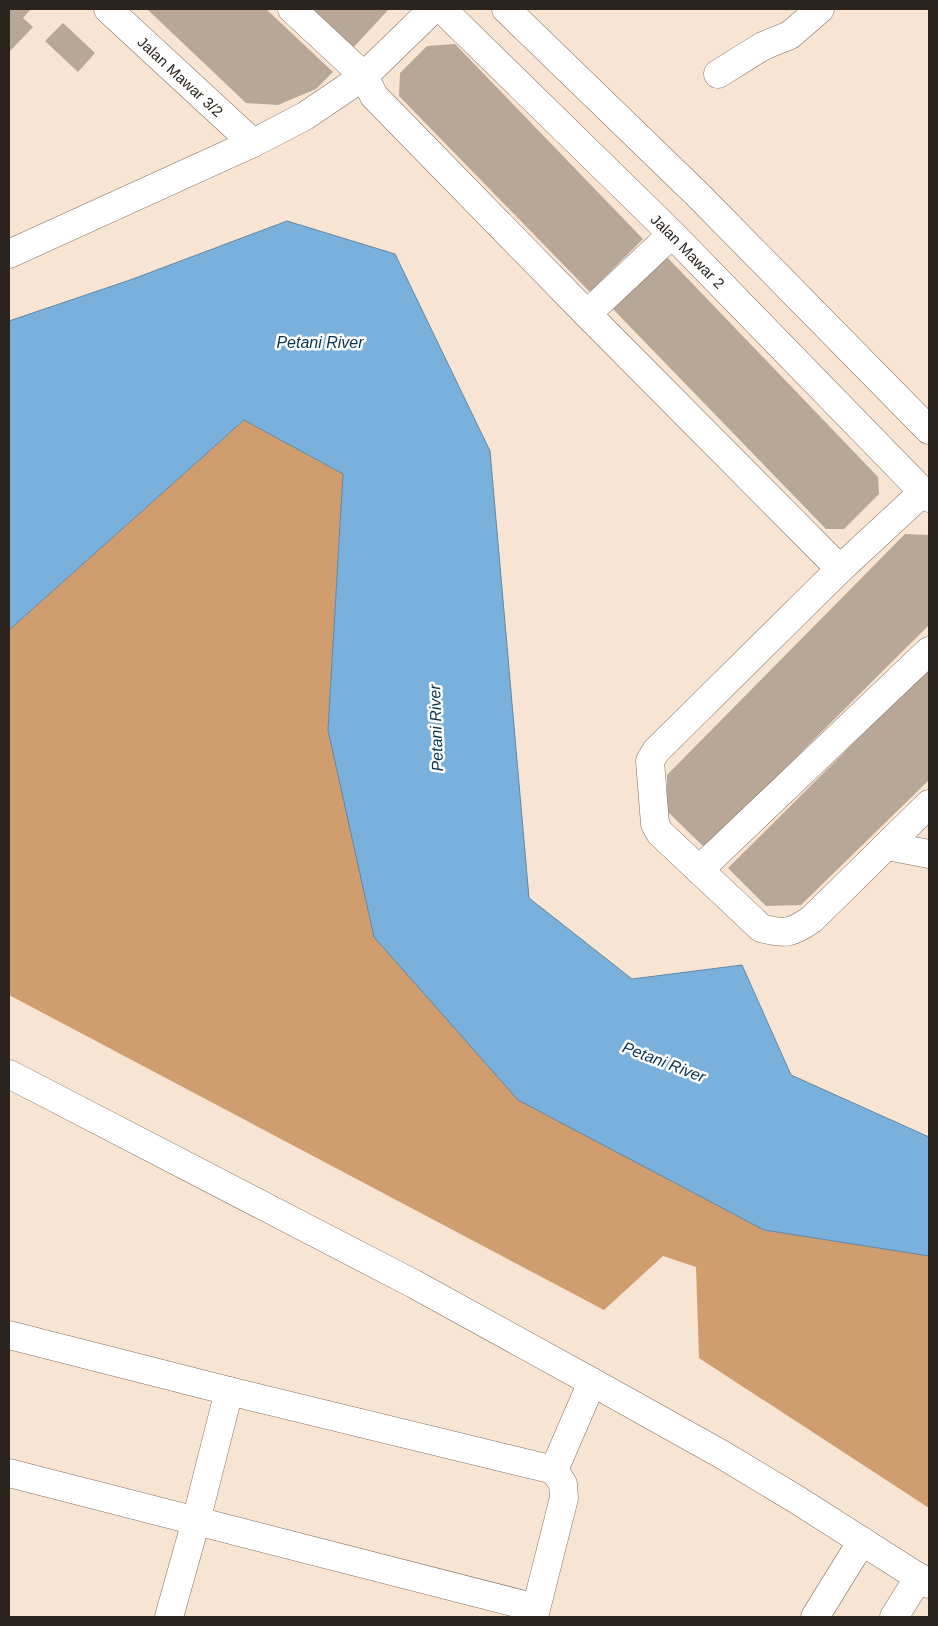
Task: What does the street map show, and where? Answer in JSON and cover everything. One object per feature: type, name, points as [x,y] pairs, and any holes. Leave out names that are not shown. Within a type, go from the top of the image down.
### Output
[{"type":"street","name":"Jalan Mawar 3/2","points":[[108,9],[253,143]]},
{"type":"street","points":[[292,9],[364,76],[374,96],[840,569]]},
{"type":"street","points":[[14,245],[253,143],[305,116],[364,76],[433,9]]},
{"type":"street","name":"Jalan Mawar 2","points":[[442,9],[672,234],[926,495]]},
{"type":"street","points":[[506,9],[692,189],[929,430]]},
{"type":"street","points":[[718,74],[763,46],[790,35],[820,9]]},
{"type":"street","points":[[588,314],[672,234]]},
{"type":"street","points":[[926,495],[840,569],[656,750],[650,761],[655,824],[660,834],[761,928],[772,932],[788,932],[798,929],[812,919],[929,804]]},
{"type":"street","points":[[699,870],[929,651]]},
{"type":"street","points":[[887,846],[929,854]]},
{"type":"street","points":[[9,1074],[379,1266],[592,1382],[799,1501],[924,1580],[894,1617]]},
{"type":"street","points":[[9,1335],[554,1470],[563,1484],[564,1498],[535,1613],[196,1521],[9,1473]]},
{"type":"street","points":[[554,1470],[592,1382]]},
{"type":"street","points":[[169,1617],[229,1391]]},
{"type":"street","points":[[815,1617],[862,1541]]},
{"type":"shaded area","points":[[244,420],[343,474],[328,730],[764,1230],[929,1256],[929,1508],[699,1358],[696,1267],[663,1256],[604,1310],[9,995],[9,630]]},
{"type":"water","name":"Petani River","points":[[287,221],[395,254],[490,451],[529,898],[632,979],[742,965],[791,1075],[929,1137],[929,1256],[764,1230],[518,1100],[374,937],[328,730],[343,474],[244,420],[9,630],[9,321],[130,280]]},
{"type":"building","points":[[9,9],[31,9],[23,18],[33,27],[9,52]]},
{"type":"building","points":[[147,9],[266,9],[333,72],[316,89],[278,105],[246,103]]},
{"type":"building","points":[[305,9],[389,9],[350,51]]},
{"type":"building","points":[[63,23],[95,53],[78,72],[45,41]]},
{"type":"building","points":[[455,44],[643,239],[590,292],[399,96],[400,73],[427,46]]},
{"type":"building","points":[[664,254],[878,477],[879,494],[844,529],[826,529],[611,307]]},
{"type":"building","points":[[905,534],[929,535],[929,625],[705,848],[667,811],[667,775]]},
{"type":"building","points":[[929,668],[929,780],[801,905],[766,906],[728,868]]}]
